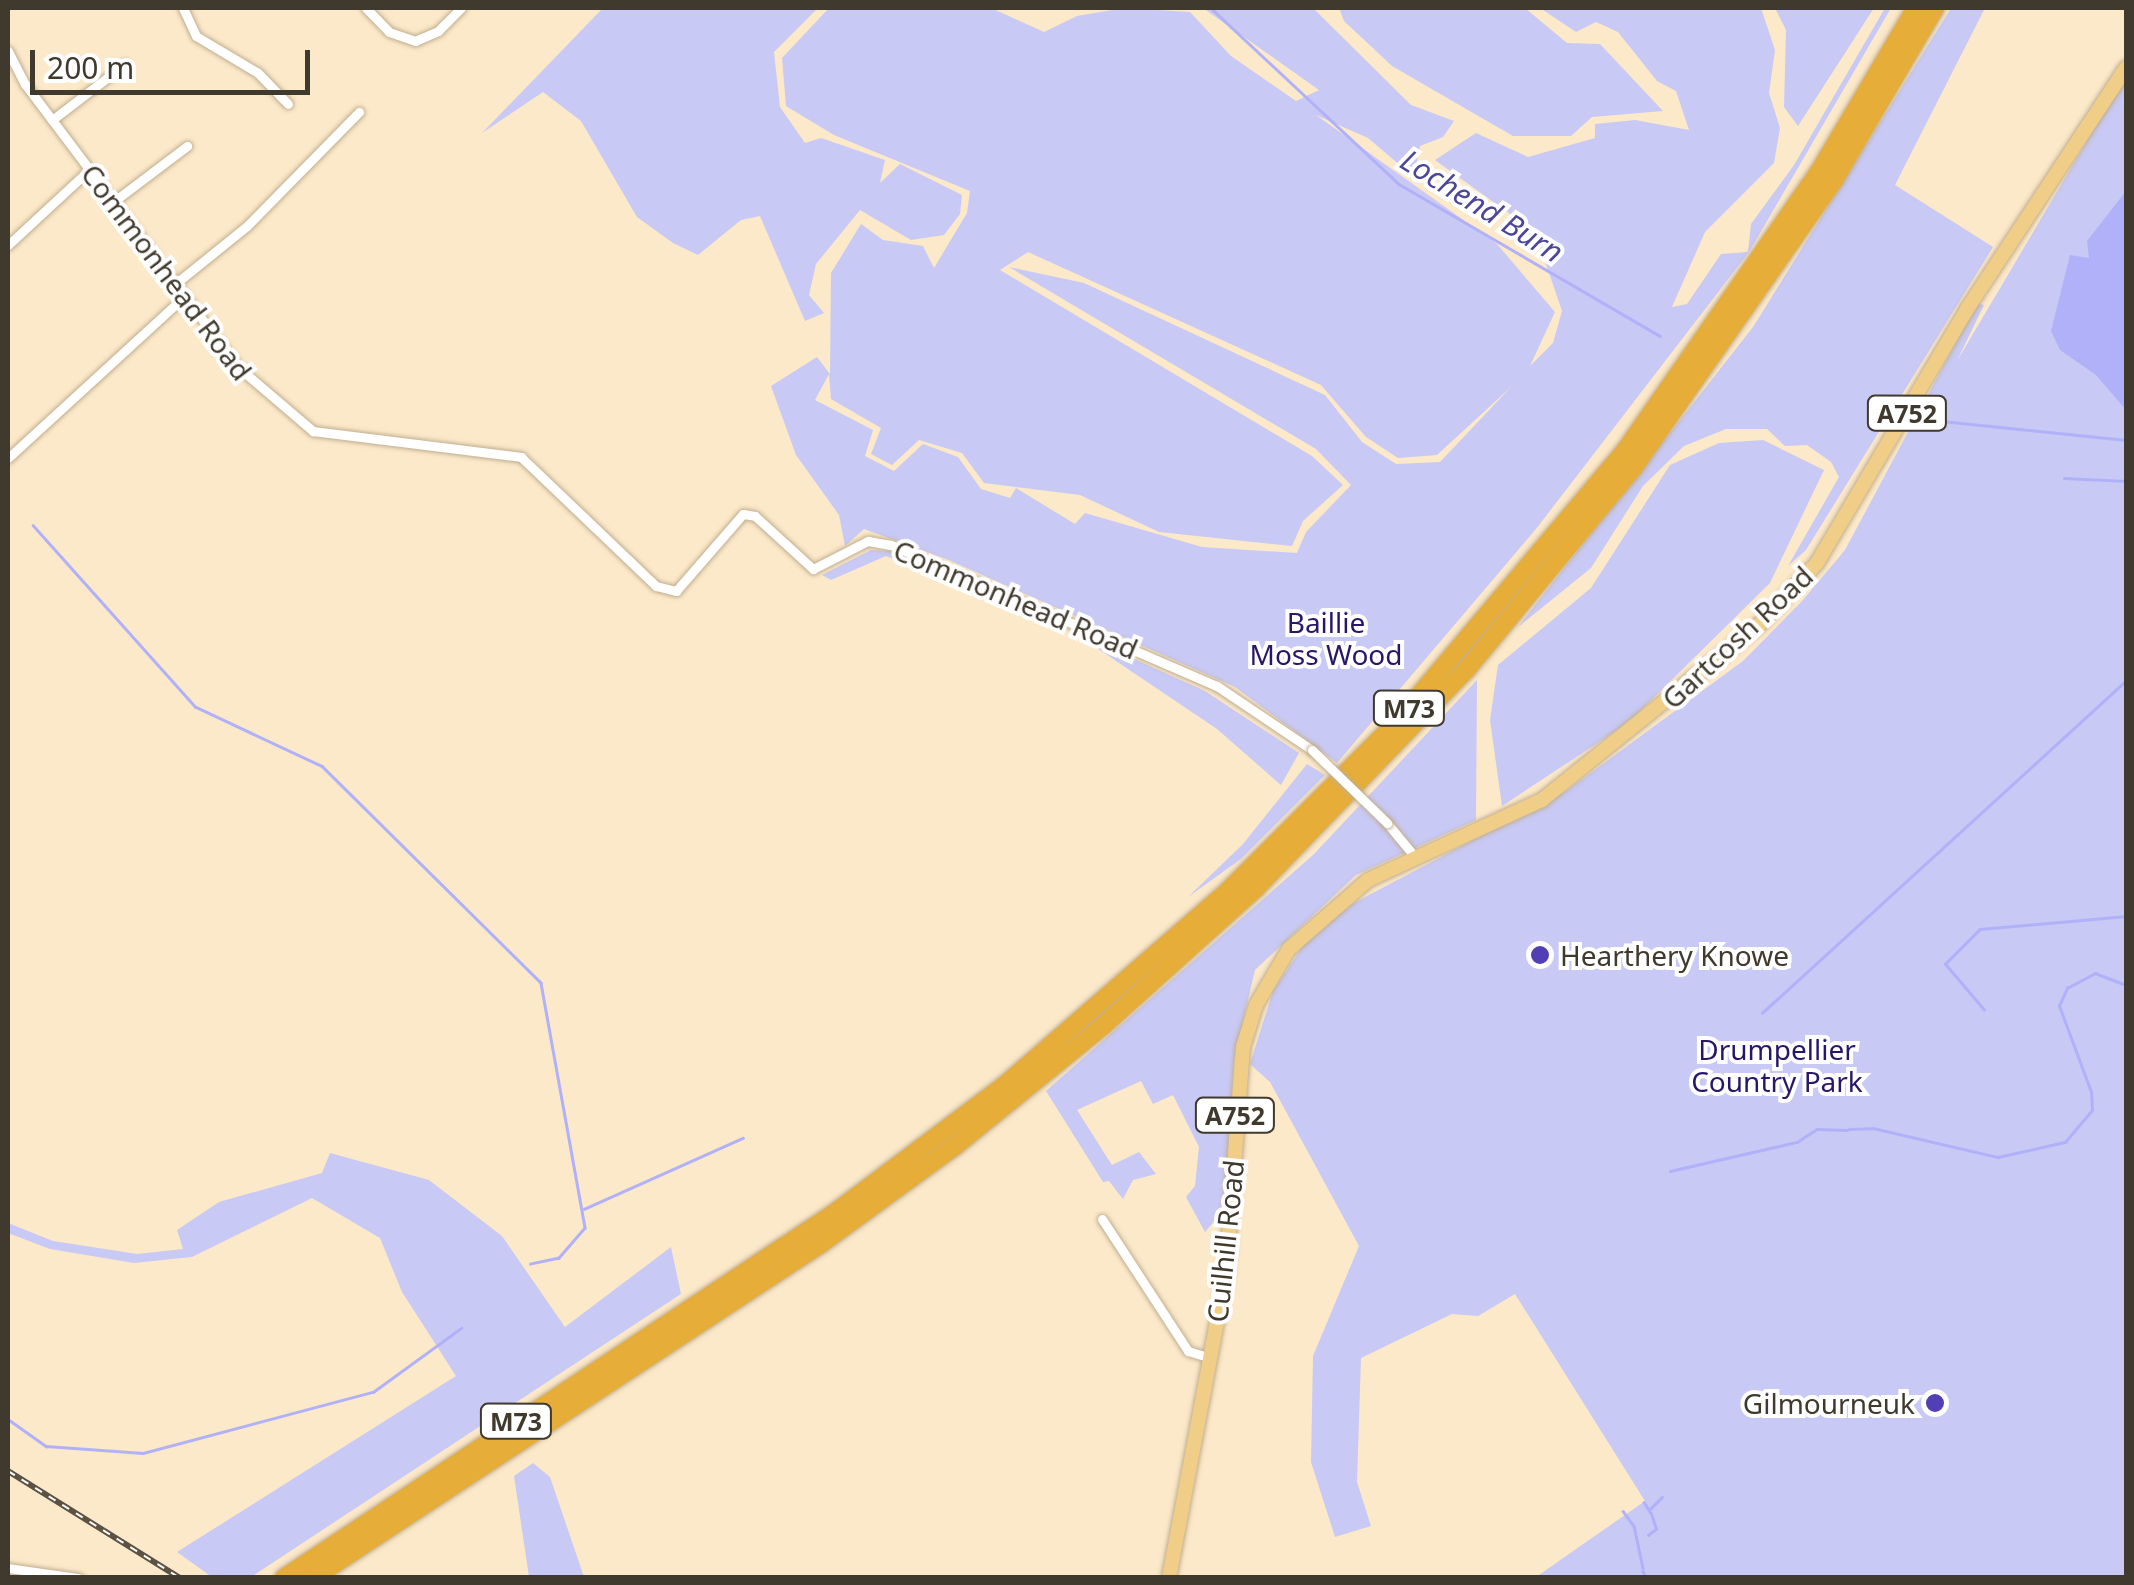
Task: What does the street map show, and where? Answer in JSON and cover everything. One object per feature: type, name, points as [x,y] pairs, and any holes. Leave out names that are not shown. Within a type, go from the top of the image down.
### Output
[{"type":"highway","name":"M73","points":[[284,1578],[836,1212],[1004,1085],[1229,890],[1444,670],[1625,451],[1820,172],[1916,8]]},
{"type":"highway","name":"M73","points":[[313,1578],[822,1243],[955,1146],[1104,1025],[1256,888],[1466,670],[1634,467],[1833,182],[1934,8]]},
{"type":"main road","name":"Gartcosh Road","points":[[1415,857],[1542,800],[1693,683],[1817,563],[1967,309],[2126,68]]},
{"type":"main road","name":"Cuilhill Road","points":[[1169,1578],[1232,1223],[1237,1084],[1256,1006],[1288,949],[1318,917],[1368,880],[1415,857]]},
{"type":"street","points":[[183,8],[196,36],[258,73],[288,104]]},
{"type":"street","points":[[366,8],[389,32],[415,40],[438,30],[460,8]]},
{"type":"street","name":"Commonhead Road","points":[[8,51],[52,120],[254,385],[314,431],[521,457],[656,586],[676,591],[750,513],[814,569],[868,541],[892,545],[1217,686],[1312,750],[1388,823],[1415,857]]},
{"type":"street","points":[[52,120],[126,64]]},
{"type":"street","points":[[175,284],[248,226],[358,112]]},
{"type":"street","points":[[113,202],[187,146]]},
{"type":"street","points":[[8,245],[89,170]]},
{"type":"street","points":[[8,458],[184,297]]},
{"type":"street","points":[[1102,1219],[1188,1352],[1211,1358]]},
{"type":"street","points":[[8,1568],[78,1578]]},
{"type":"green space","points":[[603,8],[818,8],[774,52],[780,107],[805,143],[821,138],[885,160],[880,183],[900,164],[962,195],[960,214],[944,235],[911,240],[860,210],[816,264],[809,295],[824,313],[805,321],[760,216],[741,220],[698,255],[673,243],[637,217],[581,121],[543,92],[482,133]]},
{"type":"green space","name":"Baillie Moss Wood","points":[[829,8],[991,8],[1044,32],[1077,16],[1124,8],[1190,12],[1231,56],[1296,101],[1319,90],[1203,8],[1313,8],[1411,105],[1454,121],[1443,137],[1420,146],[1414,177],[1368,138],[1316,115],[1497,244],[1555,312],[1530,366],[1553,343],[1562,311],[1535,232],[1435,160],[1476,133],[1528,157],[1595,138],[1595,124],[1635,120],[1689,130],[1676,91],[1657,81],[1618,32],[1596,22],[1576,32],[1540,8],[1761,8],[1775,50],[1769,93],[1780,128],[1774,163],[1705,232],[1672,307],[1687,304],[1721,254],[1748,252],[1751,224],[1794,165],[1885,8],[1891,8],[1749,252],[1536,529],[1337,763],[1235,687],[949,560],[864,529],[845,546],[839,515],[796,455],[771,386],[817,357],[830,374],[831,273],[861,224],[883,240],[923,246],[934,268],[967,213],[970,191],[834,135],[786,106],[782,58]],"holes":[[[1028,252],[1321,385],[1366,437],[1398,458],[1437,455],[1511,387],[1440,462],[1396,464],[1362,442],[1325,395],[1084,283],[1009,267],[1316,449],[1351,485],[1306,532],[1297,553],[1202,547],[1085,513],[1075,524],[1016,488],[1010,498],[981,489],[958,457],[923,444],[894,471],[865,456],[873,430],[815,400],[829,374],[831,399],[881,428],[871,454],[892,465],[919,440],[962,453],[984,483],[1080,495],[1159,532],[1292,546],[1303,521],[1343,485],[1312,456],[1000,270]]]},
{"type":"green space","points":[[1339,8],[1525,8],[1567,43],[1600,44],[1663,111],[1592,117],[1571,136],[1513,136],[1392,66],[1344,21]]},
{"type":"green space","points":[[1775,8],[1874,8],[1798,126],[1784,107],[1786,30]]},
{"type":"green space","points":[[1951,8],[1985,8],[1895,185],[1993,247],[1806,550],[1788,566],[1839,477],[1831,462],[1807,445],[1785,446],[1767,429],[1726,429],[1684,446],[1643,486],[1591,568],[1518,627],[1753,327]]},
{"type":"green space","name":"Drumpellier Country Park","points":[[2126,75],[2126,1577],[1536,1577],[1645,1501],[1515,1294],[1478,1316],[1452,1314],[1361,1358],[1357,1482],[1371,1526],[1335,1537],[1311,1462],[1313,1356],[1359,1246],[1270,1082],[1250,1064],[1273,991],[1310,935],[1352,904],[1566,791],[1743,661],[1803,600],[1845,550],[1977,303],[1984,305],[1957,361]]},
{"type":"green space","points":[[1763,440],[1824,470],[1770,583],[1628,723],[1502,806],[1490,720],[1498,665],[1591,588],[1670,465],[1719,443]]},
{"type":"green space","points":[[871,550],[890,551],[973,586],[1205,691],[1299,753],[1281,785],[1217,729],[1073,632],[886,556],[831,580],[822,575]]},
{"type":"green space","points":[[1477,680],[1476,820],[1356,875],[1255,970],[1234,1060],[1225,1209],[1205,1232],[1186,1197],[1195,1186],[1199,1147],[1173,1095],[1153,1104],[1141,1081],[1077,1110],[1112,1165],[1139,1152],[1156,1174],[1133,1180],[1123,1199],[1109,1181],[1103,1182],[1046,1091],[1314,854]]},
{"type":"green space","points":[[1307,764],[1325,775],[1241,859],[1188,897],[1243,844]]},
{"type":"green space","points":[[330,1153],[429,1180],[502,1236],[565,1327],[671,1247],[681,1294],[251,1577],[212,1577],[177,1552],[456,1376],[402,1292],[380,1238],[312,1198],[192,1257],[134,1263],[50,1249],[8,1233],[8,1223],[53,1241],[137,1254],[183,1249],[177,1230],[219,1202],[322,1173]]},
{"type":"green space","points":[[533,1463],[550,1477],[584,1577],[529,1577],[514,1476]]},
{"type":"water","points":[[2126,191],[2126,410],[2096,375],[2060,350],[2051,331],[2070,255],[2089,258],[2087,241]]},
{"type":"waterway","name":"Lochend Burn","points":[[1211,8],[1399,184],[1660,336]]},
{"type":"waterway","points":[[1932,420],[2126,440]]},
{"type":"waterway","points":[[2064,478],[2126,481]]},
{"type":"waterway","points":[[33,525],[196,707],[322,766],[541,983],[585,1228],[559,1258],[531,1264]]},
{"type":"waterway","points":[[1762,1013],[2126,681]]},
{"type":"waterway","points":[[1984,1010],[1945,964],[1980,929],[2126,916]]},
{"type":"waterway","points":[[1849,1129],[1873,1128],[1998,1157],[2065,1142],[2092,1110],[2091,1092],[2059,1006],[2067,988],[2095,973],[2126,985]]},
{"type":"waterway","points":[[1670,1171],[1797,1142],[1817,1129],[1847,1130]]},
{"type":"waterway","points":[[584,1209],[743,1138]]},
{"type":"waterway","points":[[8,1419],[46,1446],[143,1453],[373,1392],[461,1328]]},
{"type":"waterway","points":[[1649,1510],[1662,1497]]},
{"type":"waterway","points":[[1644,1502],[1650,1512]]},
{"type":"waterway","points":[[1623,1511],[1634,1526],[1643,1568]]},
{"type":"waterway","points":[[1648,1535],[1656,1529],[1651,1514]]},
{"type":"waterway","points":[[1643,1571],[1646,1578]]},
{"type":"railway","points":[[8,1471],[180,1578]]},
{"type":"place","name":"Hearthery Knowe","points":[[1540,955]]},
{"type":"place","name":"Gilmourneuk","points":[[1935,1403]]}]
